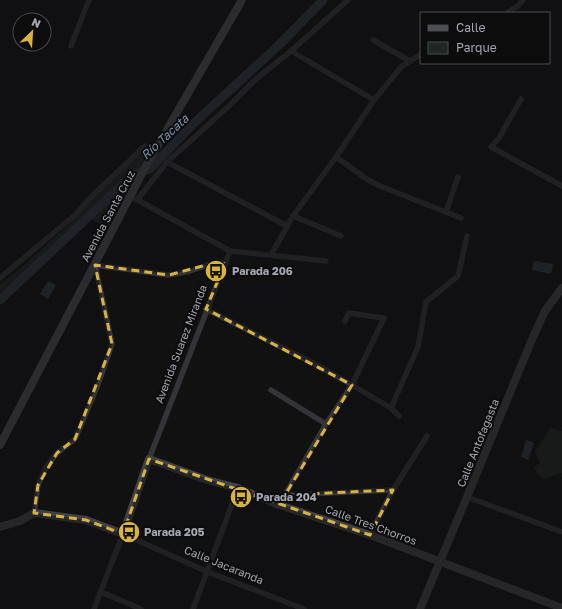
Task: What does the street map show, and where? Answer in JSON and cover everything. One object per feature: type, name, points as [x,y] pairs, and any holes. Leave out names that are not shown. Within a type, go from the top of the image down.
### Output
[{"type":"main road","name":"Avenida Santa Cruz","points":[[0,445],[95,265],[134,198],[140,178],[146,166],[242,0]]},
{"type":"main road","name":"Calle Antofagasta","points":[[420,609],[533,337],[545,311],[561,292]]},
{"type":"main road","name":"Calle Tres Chorros","points":[[149,459],[208,480],[238,488],[279,504],[370,535],[562,608]]},
{"type":"main road","name":"Avenida Suarez Miranda","points":[[123,534],[149,459]]},
{"type":"main road","points":[[0,527],[20,521],[34,513]]},
{"type":"main road","name":"Calle Jacaranda","points":[[34,513],[86,520],[123,534]]},
{"type":"street","points":[[71,46],[89,0]]},
{"type":"street","points":[[326,261],[230,251],[134,198],[168,162],[256,79],[291,51],[348,0]]},
{"type":"street","points":[[508,12],[519,5],[522,0]]},
{"type":"street","points":[[373,40],[410,60]]},
{"type":"street","points":[[291,51],[374,100]]},
{"type":"street","points":[[271,255],[293,216],[336,157],[374,100],[401,67],[420,55]]},
{"type":"street","points":[[521,98],[499,138],[491,147],[562,186]]},
{"type":"street","points":[[0,278],[75,215],[91,197],[145,146]]},
{"type":"street","points":[[336,157],[368,180],[461,218]]},
{"type":"street","points":[[168,162],[287,226]]},
{"type":"street","points":[[446,212],[458,177]]},
{"type":"street","points":[[293,216],[341,236]]},
{"type":"street","points":[[391,408],[418,347],[426,302],[458,276],[467,236]]},
{"type":"street","name":"Avenida Suarez Miranda","points":[[149,459],[206,309],[230,251]]},
{"type":"street","points":[[34,513],[38,485],[46,467],[57,453],[75,439],[97,387],[112,344],[95,265],[169,275],[190,271],[217,262],[225,264]]},
{"type":"street","points":[[206,309],[321,367],[391,408],[399,416]]},
{"type":"street","points":[[279,504],[326,424],[352,385],[384,318],[349,313],[345,321]]},
{"type":"street","points":[[270,390],[326,424]]},
{"type":"street","points":[[370,535],[393,490],[427,436]]},
{"type":"street","points":[[193,609],[238,488]]},
{"type":"street","points":[[284,495],[393,490]]},
{"type":"street","points":[[467,498],[562,532]]},
{"type":"street","name":"Avenida Suarez Miranda","points":[[94,609],[123,534]]},
{"type":"street","name":"Calle Jacaranda","points":[[123,534],[208,572],[304,609]]},
{"type":"street","points":[[101,592],[141,609]]},
{"type":"highlighted area","points":[[217,262],[225,264],[206,309],[352,385],[285,495],[393,490],[370,535],[149,459],[123,534],[86,520],[34,513],[38,485],[57,453],[75,439],[112,344],[95,265],[169,275]]},
{"type":"green space","points":[[145,149],[150,151],[139,170],[136,170],[0,293],[0,284],[23,266],[76,218],[92,199]]},
{"type":"green space","points":[[136,176],[108,229],[91,219]]},
{"type":"green space","points":[[550,428],[562,431],[562,473],[543,479],[533,468],[540,463],[535,452]]},
{"type":"shaded area","points":[[534,261],[553,264],[551,274],[532,270]]},
{"type":"shaded area","points":[[48,281],[56,285],[48,299],[40,294]]},
{"type":"shaded area","points":[[526,440],[534,443],[528,460],[521,457]]},
{"type":"waterway","name":"Río Tacata","points":[[0,300],[135,173],[150,169],[194,123],[278,46],[323,0]]},
{"type":"place","name":"Parada 206","points":[[216,271]]},
{"type":"place","name":"Parada 204","points":[[241,497]]},
{"type":"place","name":"Parada 205","points":[[129,532]]}]
